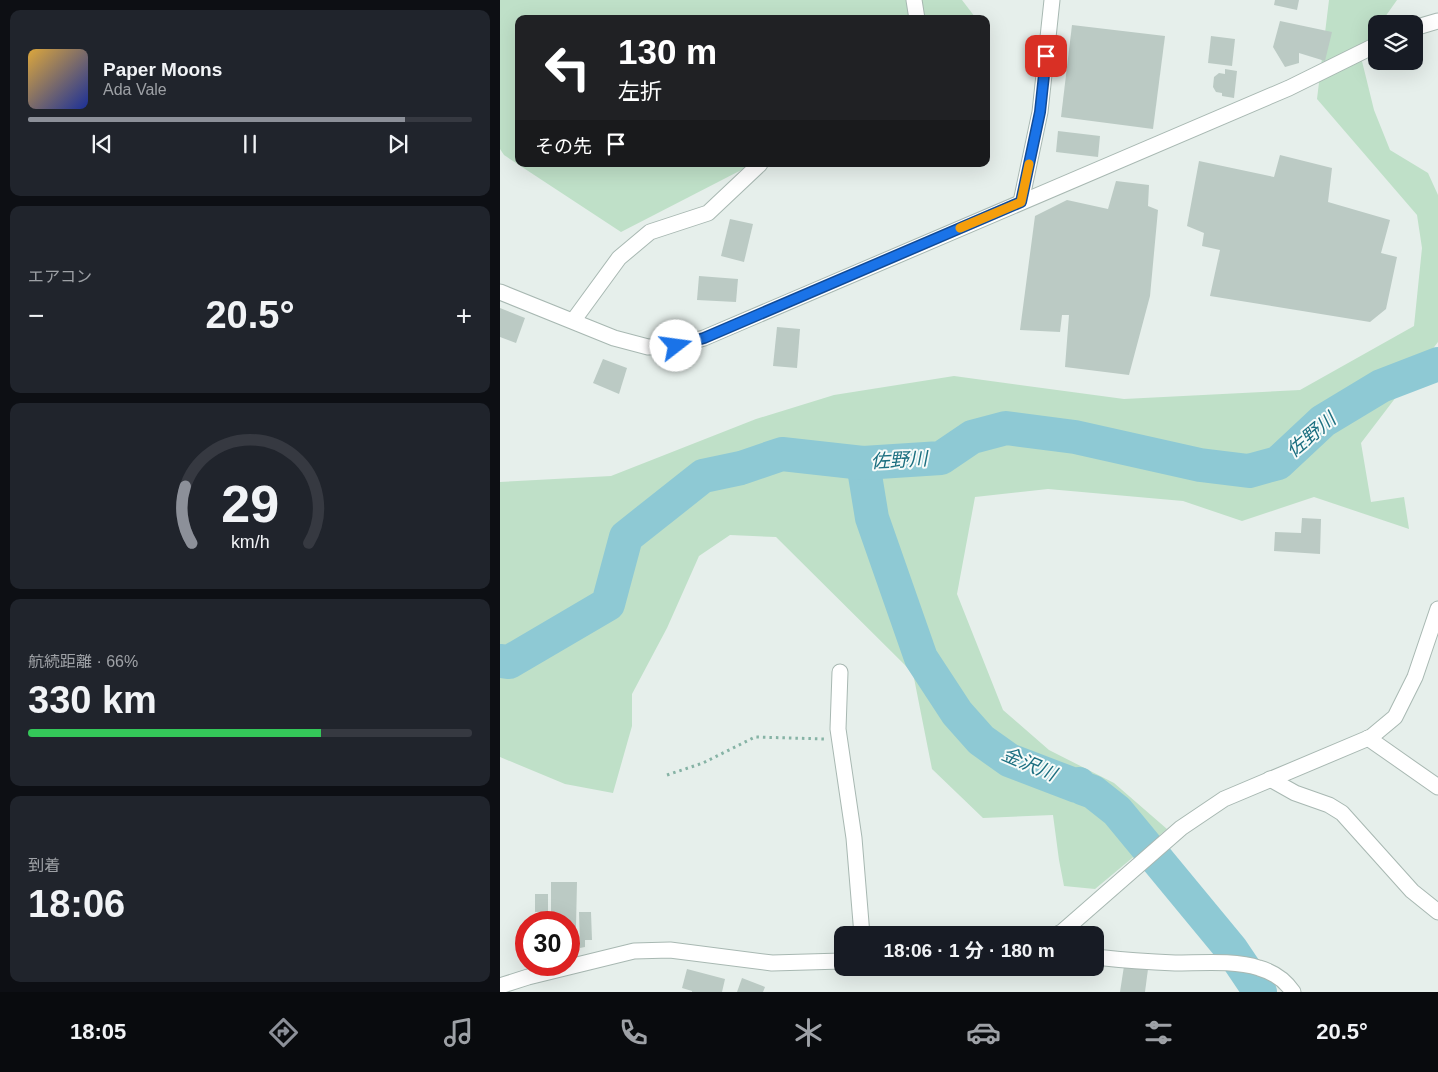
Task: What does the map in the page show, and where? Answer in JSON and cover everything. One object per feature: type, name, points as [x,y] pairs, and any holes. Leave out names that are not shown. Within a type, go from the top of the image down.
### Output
[{"type":"street","points":[[914,0],[916,15]]},
{"type":"street","points":[[1021,202],[1040,112],[1052,0]]},
{"type":"street","points":[[1423,25],[1438,21]]},
{"type":"street","points":[[500,292],[614,338],[648,347],[676,346],[704,338],[1289,88],[1368,49]]},
{"type":"street","points":[[573,322],[619,258],[650,232],[708,213],[757,167]]},
{"type":"street","points":[[1069,926],[1181,828],[1224,799],[1368,738],[1395,717],[1415,677],[1438,608]]},
{"type":"street","points":[[840,672],[838,729],[854,838],[861,926]]},
{"type":"street","points":[[1368,738],[1438,787]]},
{"type":"street","points":[[1270,780],[1296,794],[1329,805],[1342,813],[1412,891],[1438,912]]},
{"type":"street","points":[[500,986],[528,977],[634,951],[670,950],[772,963],[834,961]]},
{"type":"street","points":[[1104,958],[1258,967],[1273,973],[1288,985],[1293,992]]},
{"type":"path","points":[[667,776],[703,763],[755,737],[840,740]]},
{"type":"green space","points":[[500,0],[962,0],[973,15],[515,15],[515,162],[504,155],[500,149]]},
{"type":"green space","points":[[1329,0],[1397,0],[1386,15],[1368,15],[1368,42],[1360,53],[1374,110],[1390,150],[1428,173],[1438,195],[1438,342],[1361,443],[1371,502],[1404,497],[1409,529],[1314,497],[1242,521],[1183,501],[1048,489],[975,497],[957,594],[1003,710],[1049,750],[1114,783],[1167,829],[1095,889],[1064,886],[1053,815],[983,818],[932,769],[913,673],[776,537],[730,535],[699,556],[667,628],[632,694],[632,726],[613,793],[565,784],[500,757],[500,482],[611,476],[756,419],[834,395],[954,376],[1124,399],[1300,390],[1414,326],[1422,248],[1417,215],[1317,99]]},
{"type":"green space","points":[[522,167],[747,167],[621,232]]},
{"type":"building","points":[[1275,0],[1299,0],[1297,10],[1274,5]]},
{"type":"building","points":[[1280,21],[1332,32],[1325,61],[1299,53],[1299,63],[1285,67],[1273,47]]},
{"type":"building","points":[[1072,25],[1165,36],[1153,129],[1061,117]]},
{"type":"building","points":[[1211,36],[1235,39],[1232,66],[1208,63]]},
{"type":"building","points":[[1225,69],[1237,71],[1234,98],[1222,96],[1222,93],[1216,92],[1213,87],[1214,77],[1219,73],[1225,74]]},
{"type":"building","points":[[1058,131],[1100,136],[1098,157],[1056,152]]},
{"type":"building","points":[[1280,155],[1332,168],[1328,202],[1390,220],[1381,253],[1397,257],[1386,309],[1370,322],[1210,296],[1220,250],[1202,246],[1204,233],[1187,226],[1199,161],[1274,177]]},
{"type":"building","points":[[1116,181],[1149,185],[1148,206],[1158,210],[1150,296],[1129,375],[1065,367],[1069,315],[1062,315],[1060,332],[1020,330],[1035,216],[1067,200],[1108,209]]},
{"type":"building","points":[[730,219],[753,224],[744,262],[721,256]]},
{"type":"building","points":[[699,276],[738,279],[736,302],[697,300]]},
{"type":"building","points":[[500,308],[525,318],[516,343],[500,337]]},
{"type":"building","points":[[777,327],[800,329],[797,368],[773,366]]},
{"type":"building","points":[[603,359],[627,368],[619,394],[593,383]]},
{"type":"building","points":[[1302,518],[1321,519],[1320,554],[1274,551],[1275,532],[1301,533]]},
{"type":"building","points":[[551,882],[577,882],[576,911],[551,911]]},
{"type":"building","points":[[535,894],[548,894],[548,911],[535,911]]},
{"type":"building","points":[[580,912],[591,912],[592,940],[585,940],[585,947],[580,948]]},
{"type":"building","points":[[1124,966],[1148,969],[1145,992],[1120,992]]},
{"type":"building","points":[[687,969],[725,979],[722,992],[692,992],[682,988]]},
{"type":"building","points":[[742,978],[765,987],[763,992],[737,992]]},
{"type":"waterway","name":"佐野川","points":[[500,661],[509,662],[608,604],[626,537],[703,476],[741,468],[782,454],[863,463],[941,458],[972,437],[1006,428],[1075,437],[1200,465],[1249,471],[1278,463],[1323,421],[1381,386],[1438,364]]},
{"type":"waterway","name":"金沢川","points":[[863,463],[872,518],[921,658],[957,713],[981,740],[1009,760],[1077,786],[1079,784],[1082,788],[1093,792],[1117,811],[1231,949],[1260,992]]},
{"type":"slow traffic","points":[[960,228],[1021,202],[1029,164]]},
{"type":"route","points":[[676,346],[704,338],[1021,202],[1040,112],[1046,56]]}]
